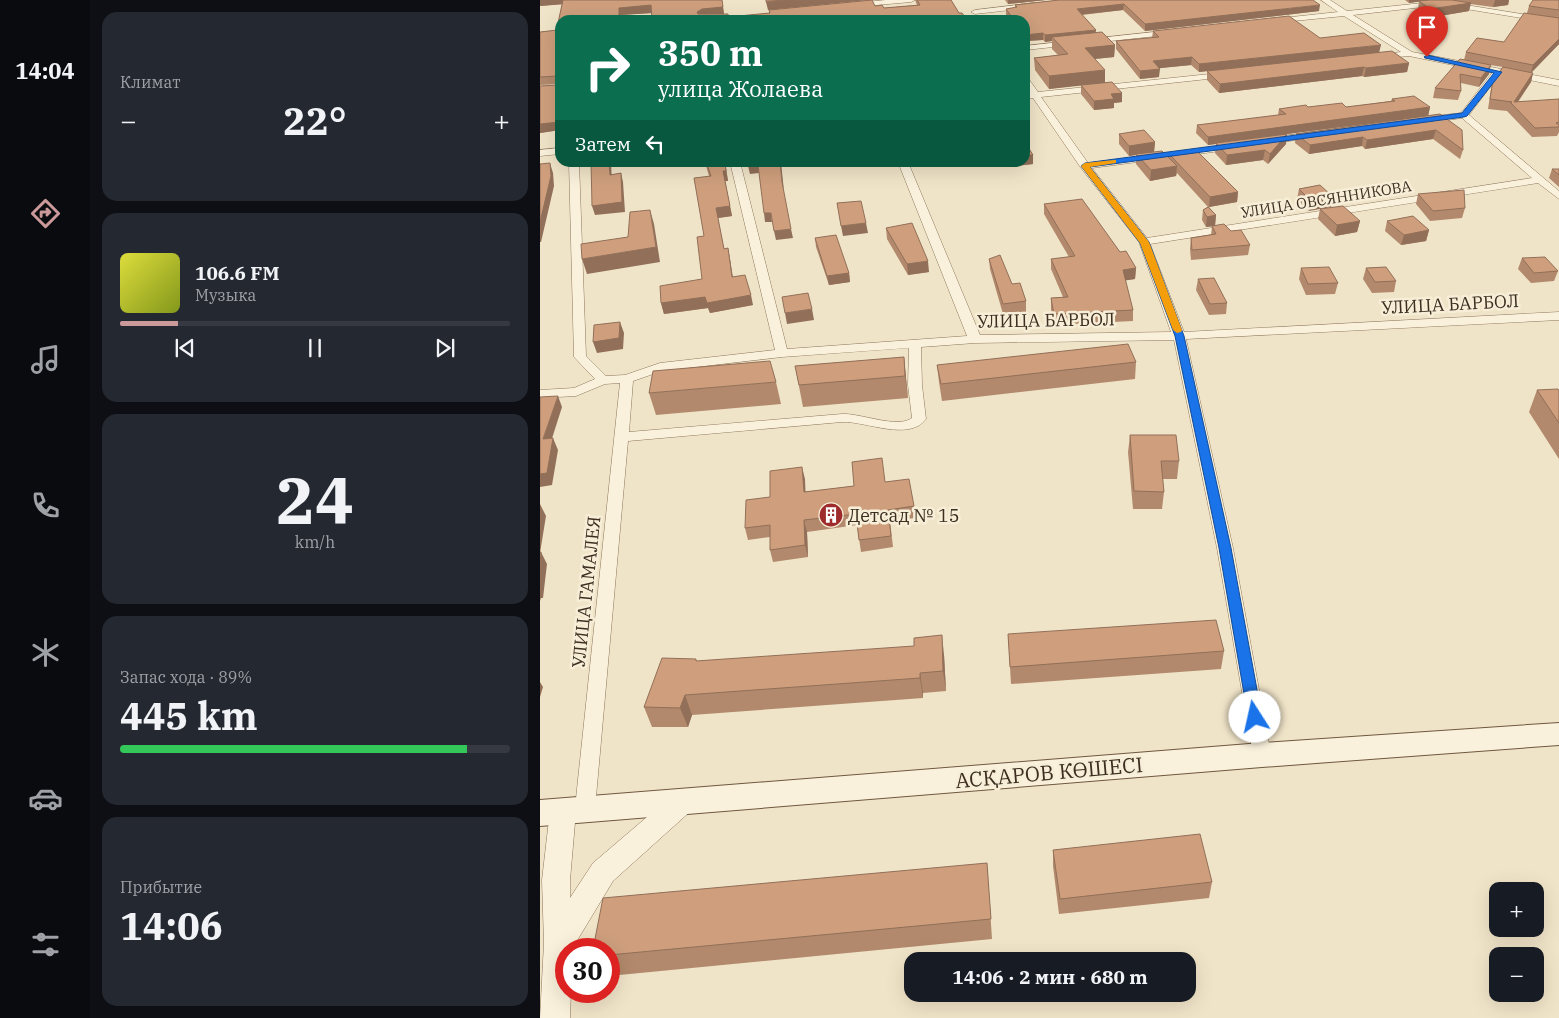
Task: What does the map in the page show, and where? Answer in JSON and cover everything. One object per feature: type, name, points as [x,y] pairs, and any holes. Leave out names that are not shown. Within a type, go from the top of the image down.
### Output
[{"type":"main road","name":"АСҚАРОВ КӨШЕСІ","points":[[563,811],[1262,755],[1559,734]]},
{"type":"street","points":[[842,7],[911,0]]},
{"type":"street","points":[[1325,0],[1409,54]]},
{"type":"street","points":[[1267,22],[1441,3],[1559,22]]},
{"type":"street","points":[[977,15],[973,9],[1044,4]]},
{"type":"street","points":[[1030,47],[1180,31]]},
{"type":"street","points":[[1370,58],[1409,54],[1498,72],[1556,80]]},
{"type":"street","points":[[1416,122],[1464,115],[1498,72]]},
{"type":"street","points":[[1030,96],[1232,73]]},
{"type":"street","points":[[1030,96],[1144,242],[1180,336],[1225,548],[1262,755]]},
{"type":"street","points":[[1464,115],[1559,196]]},
{"type":"street","points":[[1260,142],[1328,133]]},
{"type":"street","points":[[1085,166],[1241,145]]},
{"type":"street","points":[[540,153],[555,152]]},
{"type":"street","points":[[574,167],[580,357],[602,380]]},
{"type":"street","points":[[736,167],[782,353]]},
{"type":"street","points":[[906,167],[975,339]]},
{"type":"street","name":"УЛИЦА ОВСЯННИКОВА","points":[[1144,242],[1542,180]]},
{"type":"street","name":"УЛИЦА БАРБОЛ","points":[[540,394],[576,392],[602,380],[627,379],[660,366],[782,353],[975,339],[1180,336],[1559,316]]},
{"type":"street","points":[[621,437],[853,418],[888,425],[911,425],[919,419],[915,385],[915,343]]},
{"type":"street","name":"УЛИЦА ГАМАЛЕЯ","points":[[563,811],[621,437],[627,379]]},
{"type":"street","points":[[561,938],[603,872],[684,801]]},
{"type":"street","points":[[558,938],[556,880],[563,811]]},
{"type":"street","points":[[554,1018],[555,999]]},
{"type":"building","points":[[563,0],[722,0],[723,7],[702,9],[697,12],[698,14],[728,15],[652,15],[651,5],[619,8],[619,15],[560,15]]},
{"type":"building","points":[[766,0],[782,0],[766,2]]},
{"type":"building","points":[[872,0],[875,6],[882,5],[884,8],[920,5],[917,0],[951,0],[959,13],[963,15],[749,15],[770,13],[769,10]]},
{"type":"building","points":[[1059,0],[1313,0],[1320,5],[1145,24],[1124,4],[1077,9],[1096,30],[1045,35],[1043,33],[1030,34],[1030,15],[1010,15],[1006,9],[1017,7],[1015,5]]},
{"type":"building","points":[[1452,0],[1471,3],[1430,9],[1419,1]]},
{"type":"building","points":[[1533,0],[1559,0],[1559,10],[1529,6]]},
{"type":"building","points":[[1524,13],[1559,18],[1559,39],[1533,65],[1466,52],[1477,38],[1504,42]]},
{"type":"building","points":[[1289,16],[1320,38],[1364,33],[1381,45],[1199,64],[1192,57],[1153,61],[1160,69],[1140,71],[1116,41],[1159,37],[1153,31]]},
{"type":"building","points":[[555,30],[555,76],[540,77],[540,32]]},
{"type":"building","points":[[1102,32],[1115,45],[1085,48],[1105,70],[1049,76],[1034,58],[1068,54],[1052,37]]},
{"type":"building","points":[[1392,51],[1409,63],[1220,84],[1207,71]]},
{"type":"building","points":[[1460,59],[1491,65],[1481,78],[1460,74],[1461,91],[1435,88]]},
{"type":"building","points":[[1503,67],[1533,73],[1514,102],[1559,99],[1559,122],[1556,123],[1559,127],[1535,128],[1510,102],[1512,102],[1490,99],[1493,80]]},
{"type":"building","points":[[1112,82],[1122,93],[1111,94],[1114,99],[1094,101],[1081,85]]},
{"type":"building","points":[[555,85],[555,122],[540,124],[540,86]]},
{"type":"building","points":[[1414,96],[1430,107],[1208,137],[1197,125],[1286,114],[1279,109],[1306,105],[1308,107],[1342,103],[1346,107],[1395,101],[1392,99]]},
{"type":"building","points":[[1440,114],[1462,130],[1463,150],[1436,130],[1367,140],[1363,137],[1310,145],[1296,134]]},
{"type":"building","points":[[1144,130],[1155,142],[1129,146],[1119,134]]},
{"type":"building","points":[[1287,134],[1270,154],[1265,150],[1227,155],[1216,143]]},
{"type":"building","points":[[1162,151],[1177,166],[1151,170],[1136,154]]},
{"type":"building","points":[[1197,151],[1238,192],[1210,197],[1169,154]]},
{"type":"building","points":[[550,163],[551,176],[540,222],[540,164]]},
{"type":"building","points":[[591,167],[609,167],[610,175],[621,173],[622,202],[592,206]]},
{"type":"building","points":[[708,167],[726,167],[726,171],[723,171],[730,206],[716,208],[724,249],[728,248],[732,277],[745,275],[751,295],[707,303],[705,297],[661,303],[660,286],[702,279],[697,237],[704,236],[694,178],[711,176]]},
{"type":"building","points":[[758,167],[780,167],[791,229],[774,231],[771,213],[764,213]]},
{"type":"building","points":[[1552,169],[1559,169],[1559,175]]},
{"type":"building","points":[[1320,185],[1333,197],[1311,201],[1299,189]]},
{"type":"building","points":[[1464,190],[1465,208],[1433,211],[1418,194]]},
{"type":"building","points":[[1082,199],[1120,252],[1126,251],[1136,268],[1123,270],[1133,310],[1054,314],[1051,298],[1068,297],[1051,259],[1075,256],[1044,204]]},
{"type":"building","points":[[861,201],[866,223],[841,226],[837,203]]},
{"type":"building","points":[[1343,206],[1360,221],[1337,225],[1320,209]]},
{"type":"building","points":[[1208,207],[1216,215],[1207,217],[1203,210]]},
{"type":"building","points":[[650,210],[656,247],[582,259],[581,244],[628,237],[630,212]]},
{"type":"building","points":[[1413,216],[1429,230],[1404,235],[1387,221]]},
{"type":"building","points":[[912,223],[928,261],[907,264],[886,228]]},
{"type":"building","points":[[1224,224],[1231,231],[1241,230],[1250,245],[1192,250],[1191,238],[1216,234],[1212,226]]},
{"type":"building","points":[[836,235],[849,273],[827,276],[815,238]]},
{"type":"building","points":[[1000,255],[1012,284],[1020,283],[1026,301],[1003,304],[989,259]]},
{"type":"building","points":[[1545,257],[1558,271],[1534,273],[1522,258]]},
{"type":"building","points":[[1329,267],[1338,283],[1308,284],[1301,268]]},
{"type":"building","points":[[1386,267],[1396,281],[1375,282],[1366,268]]},
{"type":"building","points":[[1214,278],[1227,303],[1210,304],[1198,279]]},
{"type":"building","points":[[808,293],[812,309],[785,313],[782,297]]},
{"type":"building","points":[[620,322],[619,338],[593,342],[594,325]]},
{"type":"building","points":[[1128,344],[1136,362],[941,384],[937,365]]},
{"type":"building","points":[[904,357],[905,376],[799,385],[795,366]]},
{"type":"building","points":[[770,361],[776,382],[649,393],[653,371]]},
{"type":"building","points":[[1558,389],[1559,391],[1559,423],[1537,390]]},
{"type":"building","points":[[558,396],[543,439],[553,438],[547,473],[540,474],[540,397]]},
{"type":"building","points":[[1130,435],[1176,435],[1179,461],[1161,461],[1164,492],[1134,491]]},
{"type":"building","name":"Детсад № 15","points":[[882,458],[885,482],[909,479],[914,506],[888,510],[891,536],[859,540],[856,514],[804,520],[805,545],[770,550],[770,525],[745,528],[746,500],[770,497],[770,471],[802,467],[804,492],[854,486],[852,462]]},
{"type":"building","points":[[1216,620],[1224,651],[1010,667],[1008,634]]},
{"type":"building","points":[[942,635],[943,671],[920,673],[920,678],[685,695],[680,708],[644,707],[662,658],[696,659],[696,661],[914,646],[914,638]]},
{"type":"building","points":[[1200,834],[1212,882],[1060,899],[1053,850]]},
{"type":"building","points":[[987,863],[991,919],[620,954],[620,938],[595,938],[603,898]]},
{"type":"slow traffic","points":[[1114,162],[1085,166],[1144,242],[1177,330]]},
{"type":"place","name":"Детсад № 15","points":[[831,515]]},
{"type":"route","points":[[1255,717],[1225,548],[1180,336],[1144,242],[1085,166],[1464,115],[1498,72],[1427,57]]}]
